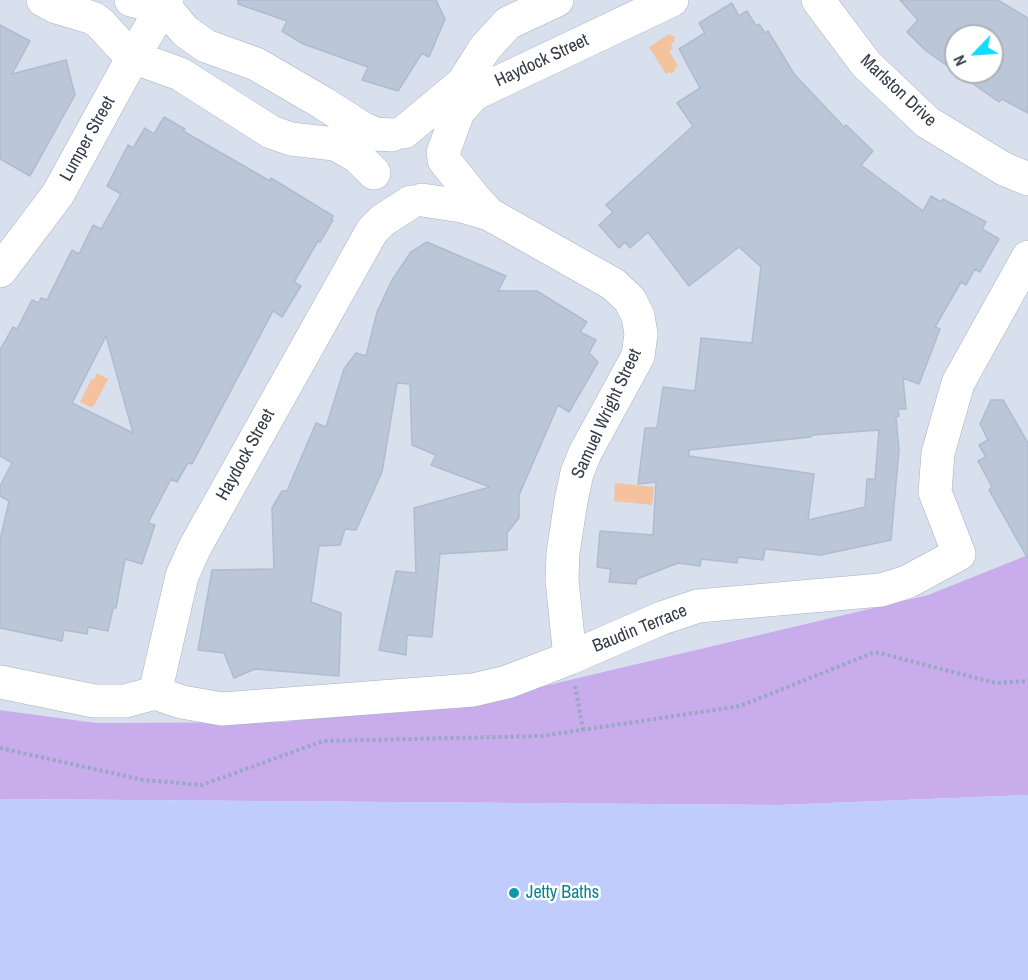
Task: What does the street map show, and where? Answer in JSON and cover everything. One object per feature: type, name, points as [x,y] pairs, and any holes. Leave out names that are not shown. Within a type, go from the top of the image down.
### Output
[{"type":"street","points":[[43,0],[56,7],[93,18],[133,57],[180,74],[282,137],[326,142],[347,149],[375,176],[384,192],[390,197],[404,202],[417,201],[432,194],[442,182],[445,168],[443,157],[434,141],[428,136],[414,131],[381,135],[367,131],[256,64],[206,46],[185,31],[164,4],[131,0]]},
{"type":"street","name":"Haydock Street","points":[[398,133],[463,83],[485,48],[508,23],[557,0]]},
{"type":"street","name":"Haydock Street","points":[[443,157],[458,112],[474,94],[672,0]]},
{"type":"street","name":"Marlston Drive","points":[[818,0],[866,64],[927,122],[1004,169],[1028,179]]},
{"type":"street","name":"Lumper Street","points":[[0,271],[58,194],[164,4]]},
{"type":"street","points":[[375,176],[377,151],[398,133]]},
{"type":"street","name":"Samuel Wright Street","points":[[443,157],[489,214]]},
{"type":"street","name":"Haydock Street","points":[[372,231],[378,198],[375,176]]},
{"type":"street","name":"Haydock Street","points":[[155,693],[182,576],[195,547],[372,231],[383,220],[417,201]]},
{"type":"street","name":"Samuel Wright Street","points":[[417,201],[462,206],[489,214],[613,284],[636,307],[641,334],[638,356],[585,453],[570,501],[562,580],[570,658]]},
{"type":"street","name":"Baudin Terrace","points":[[155,693],[182,702],[222,709],[473,690],[507,682],[570,658],[662,618],[698,606],[881,590],[906,582],[959,554],[935,492],[938,453],[958,383],[1028,257]]},
{"type":"street","points":[[0,682],[108,702],[125,701],[155,693]]},
{"type":"path","points":[[0,748],[143,780],[202,785],[323,741],[542,736],[740,706],[875,652],[996,683],[1028,681]]},
{"type":"path","points":[[570,658],[583,730]]},
{"type":"shaded area","points":[[0,0],[1028,0],[1028,555],[928,595],[502,696],[284,722],[96,723],[0,710]]},
{"type":"shaded area","points":[[669,34],[675,37],[671,44],[673,49],[669,51],[678,66],[671,74],[669,72],[666,74],[649,47]]},
{"type":"shaded area","points":[[97,373],[108,379],[94,406],[90,407],[80,402]]},
{"type":"shaded area","points":[[615,483],[654,487],[652,505],[614,501]]},
{"type":"shaded area","points":[[1028,555],[1028,795],[780,805],[0,799],[0,710],[96,723],[284,722],[502,696],[928,595]]},
{"type":"sand","name":"Jetty Baths","points":[[1028,795],[1028,980],[0,980],[0,799],[780,805]]},
{"type":"building","points":[[238,0],[436,0],[445,19],[429,57],[422,53],[398,91],[362,80],[368,67],[303,44],[282,31],[287,21],[238,4]]},
{"type":"building","points":[[900,0],[998,0],[1028,18],[1028,113],[1002,99],[999,102],[973,84],[1004,84],[1004,24],[944,24],[944,63],[925,50],[907,32],[918,20]]},
{"type":"building","points":[[732,3],[739,16],[747,11],[756,26],[759,24],[765,33],[768,31],[794,74],[844,127],[846,125],[873,151],[861,165],[923,211],[931,196],[941,202],[943,199],[986,222],[982,229],[999,239],[980,272],[975,269],[966,285],[961,282],[935,327],[940,329],[919,384],[903,378],[906,409],[898,409],[899,416],[896,417],[899,450],[891,540],[821,555],[765,549],[763,560],[738,557],[737,563],[701,559],[700,566],[678,563],[637,579],[636,584],[609,582],[611,569],[597,567],[600,531],[653,535],[656,482],[638,484],[645,428],[657,428],[663,387],[695,391],[701,338],[752,343],[761,267],[739,247],[689,286],[648,232],[630,248],[625,242],[619,248],[599,225],[613,212],[606,205],[693,126],[677,103],[700,88],[679,49],[705,33],[699,23]],"holes":[[[879,430],[875,479],[867,479],[865,507],[808,520],[814,474],[689,456],[689,450],[811,437],[812,435]]]},
{"type":"building","points":[[0,25],[30,41],[12,74],[66,60],[75,95],[30,176],[0,159]]},
{"type":"building","points":[[164,117],[185,129],[183,131],[270,181],[271,178],[333,216],[331,219],[333,220],[294,282],[301,286],[282,317],[273,311],[192,464],[188,463],[177,482],[171,479],[148,523],[155,525],[142,564],[125,559],[116,608],[113,608],[108,631],[88,627],[87,634],[64,630],[62,641],[0,628],[0,540],[9,501],[0,496],[0,486],[12,463],[0,456],[0,350],[13,327],[17,329],[32,300],[39,303],[41,298],[47,300],[72,250],[79,254],[93,225],[101,229],[121,194],[107,186],[128,145],[133,148],[145,128],[154,134]],"holes":[[[106,336],[133,433],[72,403]]]},
{"type":"building","points":[[427,242],[506,276],[498,291],[537,291],[587,322],[580,332],[596,340],[589,353],[598,362],[569,412],[558,405],[519,495],[519,518],[507,533],[507,550],[440,554],[432,637],[407,635],[406,655],[379,650],[396,571],[416,573],[414,508],[490,487],[431,465],[436,455],[412,445],[410,384],[397,383],[382,472],[356,530],[345,529],[340,545],[319,546],[311,602],[341,613],[339,676],[255,669],[234,678],[224,653],[198,650],[212,570],[274,569],[272,508],[282,491],[287,491],[316,423],[326,427],[344,369],[356,353],[366,356],[377,312],[392,280],[411,252]]},
{"type":"building","points":[[991,400],[1003,400],[1028,443],[1028,559],[989,490],[992,487],[978,461],[986,457],[979,445],[988,440],[980,424]]},
{"type":"place","name":"Jetty Baths","points":[[514,893]]}]
